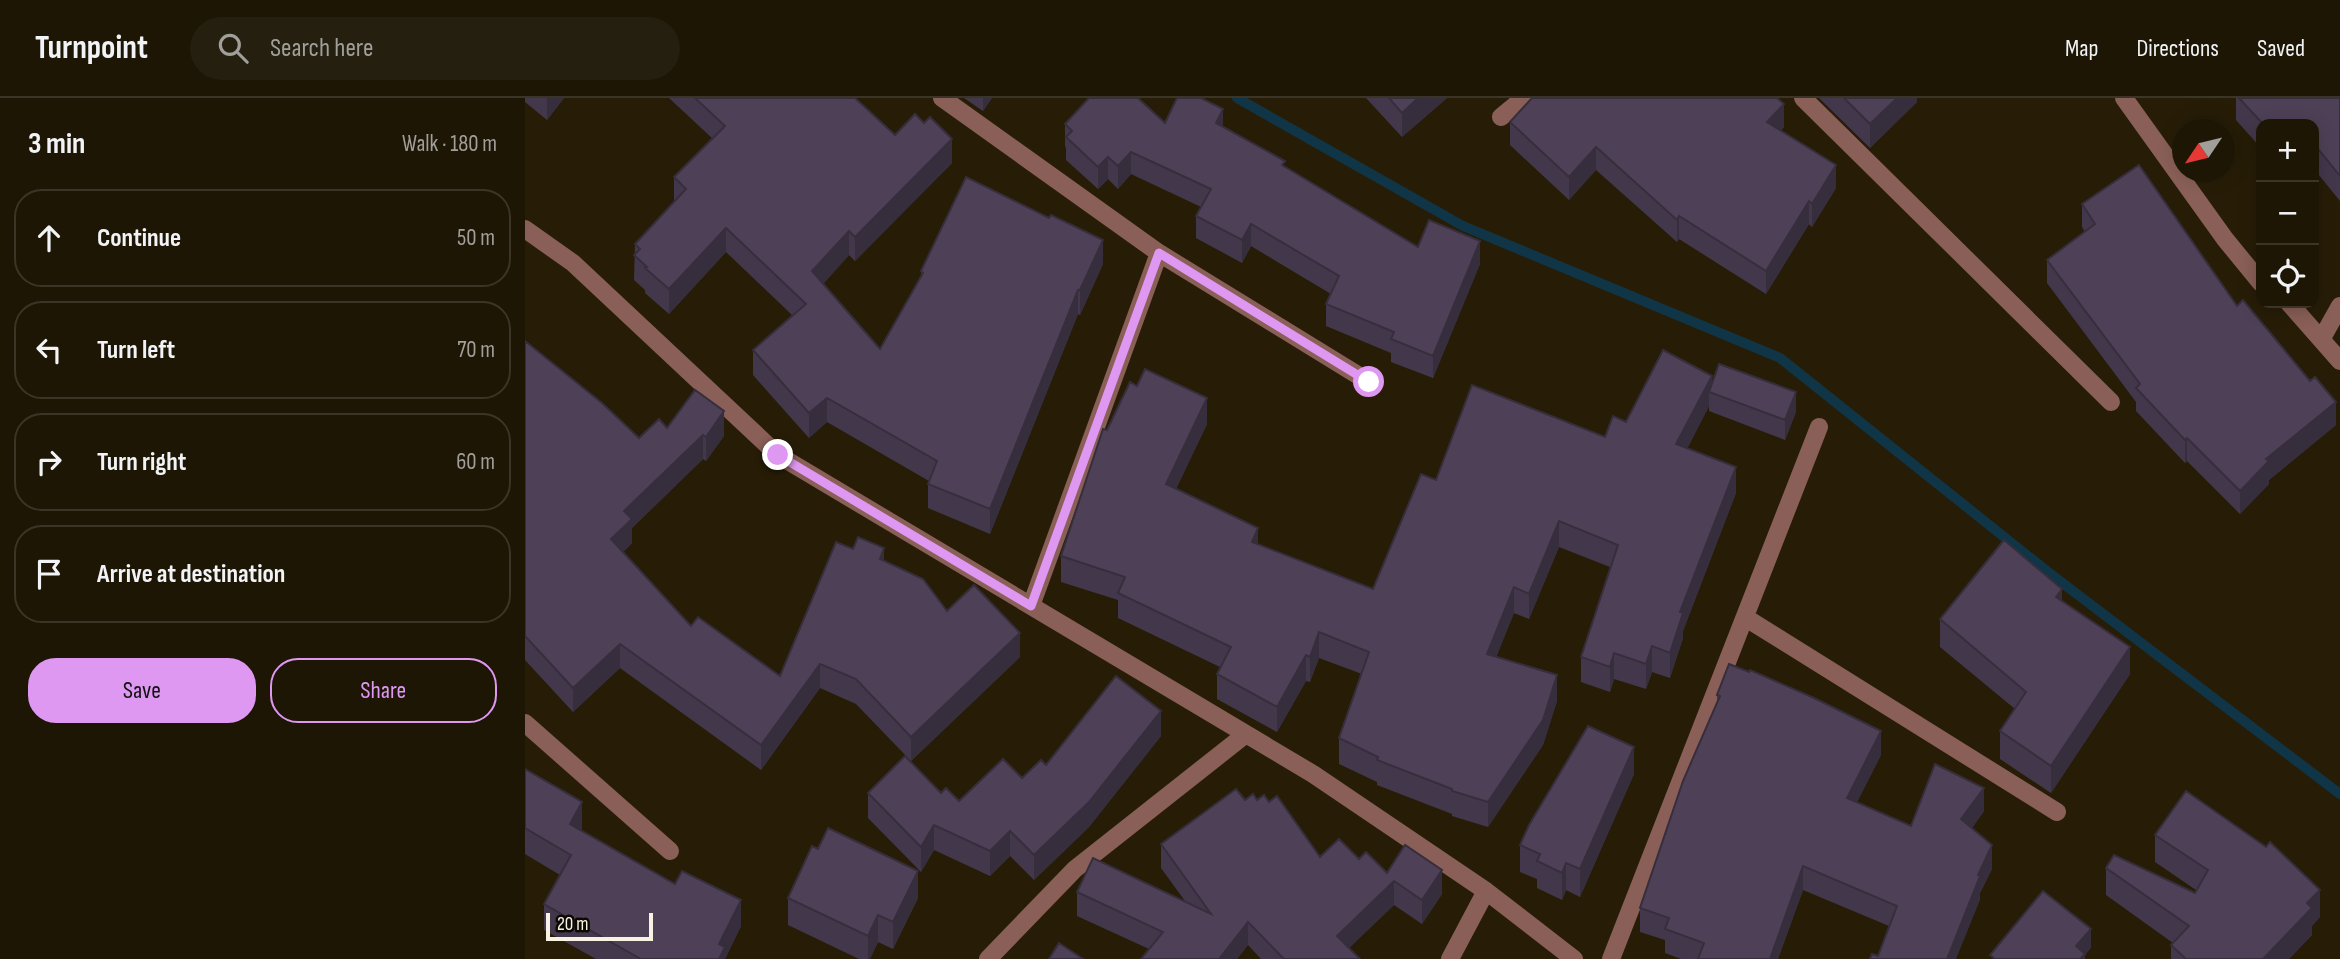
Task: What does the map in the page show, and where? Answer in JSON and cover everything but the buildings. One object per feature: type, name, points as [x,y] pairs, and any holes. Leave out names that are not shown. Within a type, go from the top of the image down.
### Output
[{"type":"street","points":[[942,98],[1159,253],[1369,382]]},
{"type":"street","points":[[1501,117],[1524,98]]},
{"type":"street","points":[[1803,98],[2111,402]]},
{"type":"street","points":[[2125,98],[2225,239],[2256,277]]},
{"type":"street","points":[[525,229],[573,263],[778,455],[1313,774],[1486,891],[1574,959]]},
{"type":"street","points":[[1031,606],[1159,253]]},
{"type":"street","points":[[2322,338],[2340,306]]},
{"type":"street","points":[[2294,308],[2340,361]]},
{"type":"street","points":[[1611,959],[1819,427]]},
{"type":"street","points":[[1746,618],[2057,812]]},
{"type":"street","points":[[525,723],[670,851]]},
{"type":"street","points":[[988,959],[1075,869],[1246,734]]},
{"type":"street","points":[[1450,959],[1486,891]]},
{"type":"waterway","points":[[1237,98],[1463,226],[1780,358],[2048,572],[2340,794]]},
{"type":"route","points":[[778,455],[1031,606],[1159,253],[1369,382]]}]
